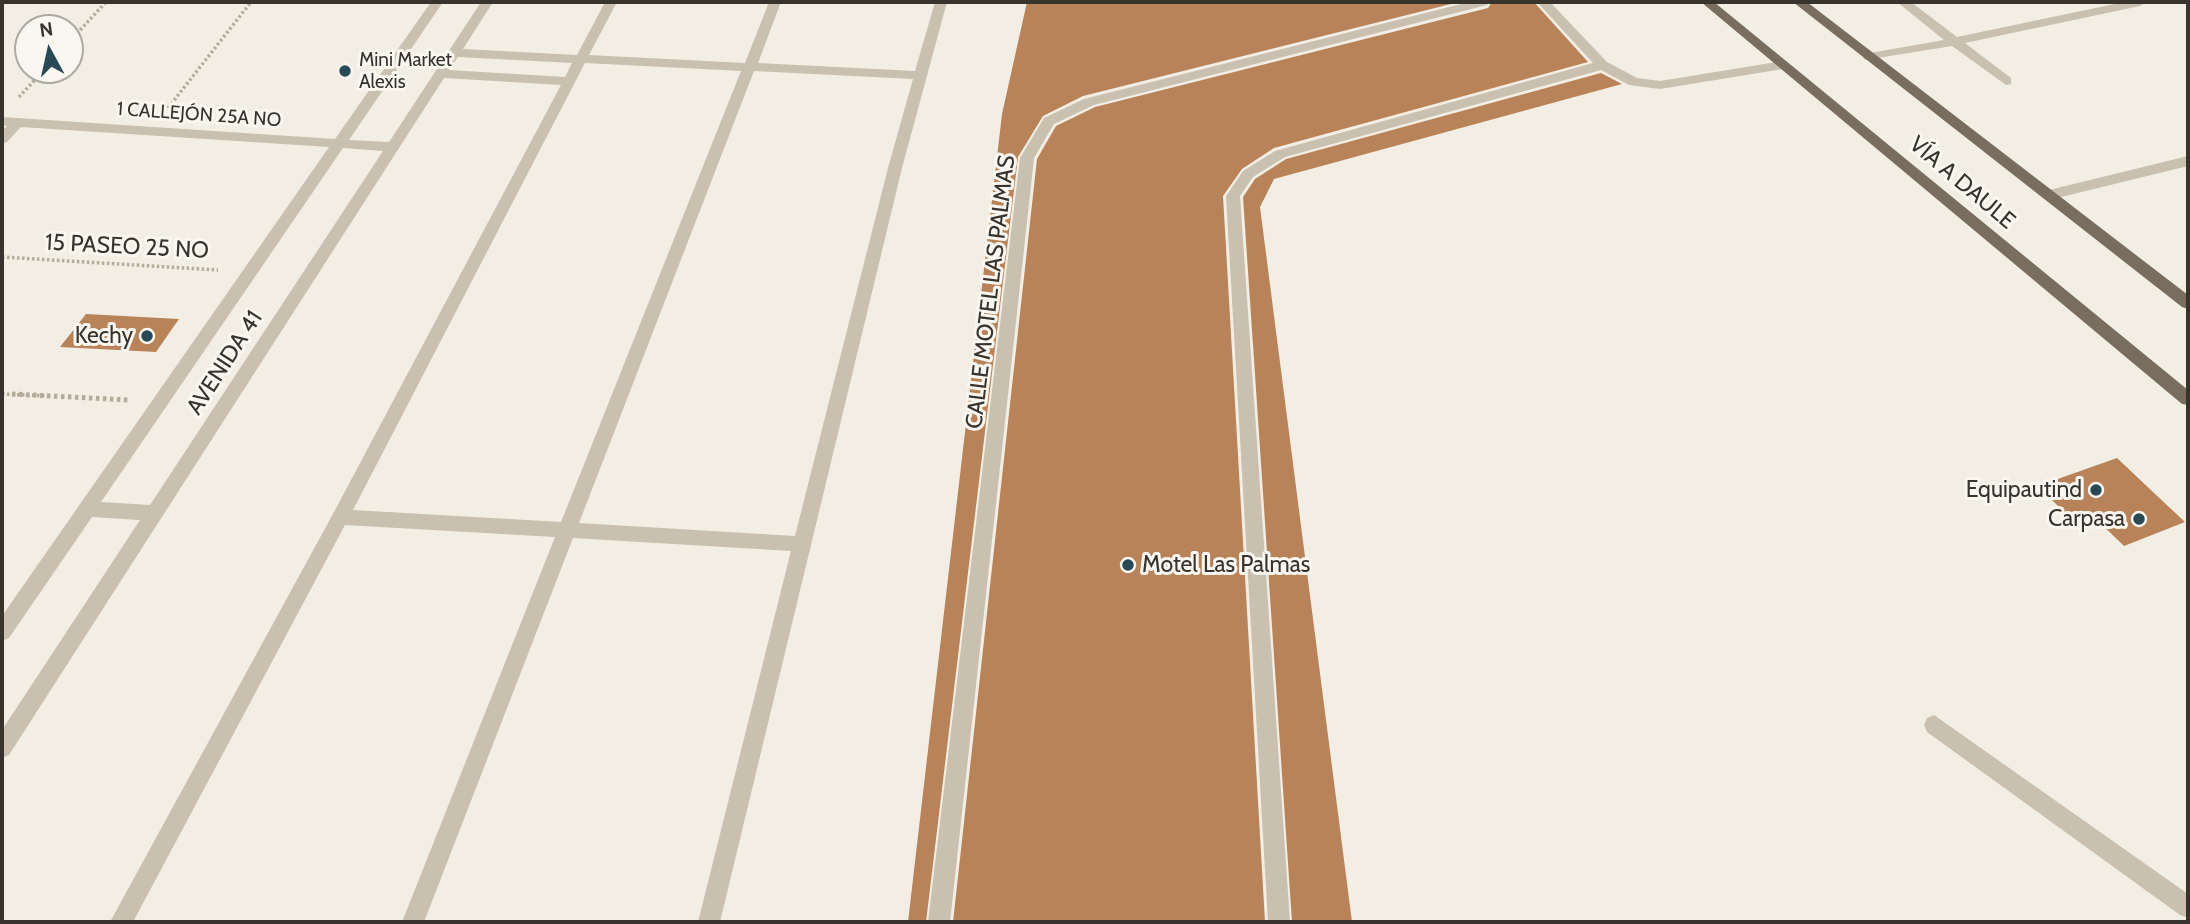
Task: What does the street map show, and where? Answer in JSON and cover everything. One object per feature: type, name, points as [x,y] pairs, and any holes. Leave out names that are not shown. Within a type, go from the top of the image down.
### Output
[{"type":"main road","name":"VÍA A DAULE","points":[[1707,2],[2188,399]]},
{"type":"main road","name":"VÍA A DAULE","points":[[1799,2],[2188,303]]},
{"type":"street","name":"AVENIDA 41","points":[[2,632],[437,2]]},
{"type":"street","name":"AVENIDA 41","points":[[2,748],[487,2]]},
{"type":"street","points":[[121,922],[340,517],[611,2]]},
{"type":"street","points":[[413,922],[775,2]]},
{"type":"street","points":[[709,922],[895,168],[941,2]]},
{"type":"street","name":"CALLE MOTEL LAS PALMAS","points":[[939,922],[1027,158],[1049,121],[1088,102],[1483,2]]},
{"type":"street","points":[[1543,2],[1602,65],[1634,82],[1660,85],[1783,65]]},
{"type":"street","points":[[1903,2],[2006,81]]},
{"type":"street","points":[[1870,57],[2140,2]]},
{"type":"street","points":[[453,53],[922,75]]},
{"type":"street","points":[[1279,922],[1233,197],[1248,174],[1280,154],[1602,65]]},
{"type":"street","points":[[440,75],[569,81]]},
{"type":"street","name":"1 CALLEJÓN 25A NO","points":[[2,121],[393,147]]},
{"type":"street","points":[[2,139],[18,122]]},
{"type":"street","points":[[2049,195],[2188,161]]},
{"type":"street","points":[[85,509],[155,513]]},
{"type":"street","points":[[340,517],[804,544]]},
{"type":"street","points":[[1934,725],[2188,907]]},
{"type":"path","points":[[84,26],[106,2]]},
{"type":"path","points":[[150,131],[251,2]]},
{"type":"path","points":[[18,97],[31,84]]},
{"type":"path","name":"15 PASEO 25 NO","points":[[2,257],[250,272]]},
{"type":"path","points":[[2,394],[161,401]]},
{"type":"building","points":[[1027,2],[1459,2],[1083,96],[1043,116],[1018,157],[926,922],[908,922],[1002,114]]},
{"type":"building","name":"Motel Las Palmas","points":[[1492,2],[1534,2],[1588,62],[1274,148],[1242,169],[1223,196],[1265,922],[953,922],[1037,159],[1056,126],[1095,107],[1488,8]]},
{"type":"building","points":[[1601,73],[1622,84],[1274,179],[1260,207],[1352,922],[1292,922],[1243,197],[1255,179],[1286,159]]},
{"type":"building","points":[[86,314],[179,319],[156,352],[60,347]]},
{"type":"building","name":"Equipautind","points":[[2117,458],[2185,522],[2124,546],[2093,516],[2074,522],[2038,486]]},
{"type":"place","name":"Mini Market Alexis","points":[[345,71]]},
{"type":"place","name":"Kechy","points":[[147,336]]},
{"type":"place","name":"Equipautind","points":[[2096,490]]},
{"type":"place","name":"Carpasa","points":[[2139,519]]},
{"type":"place","name":"Motel Las Palmas","points":[[1128,565]]}]
